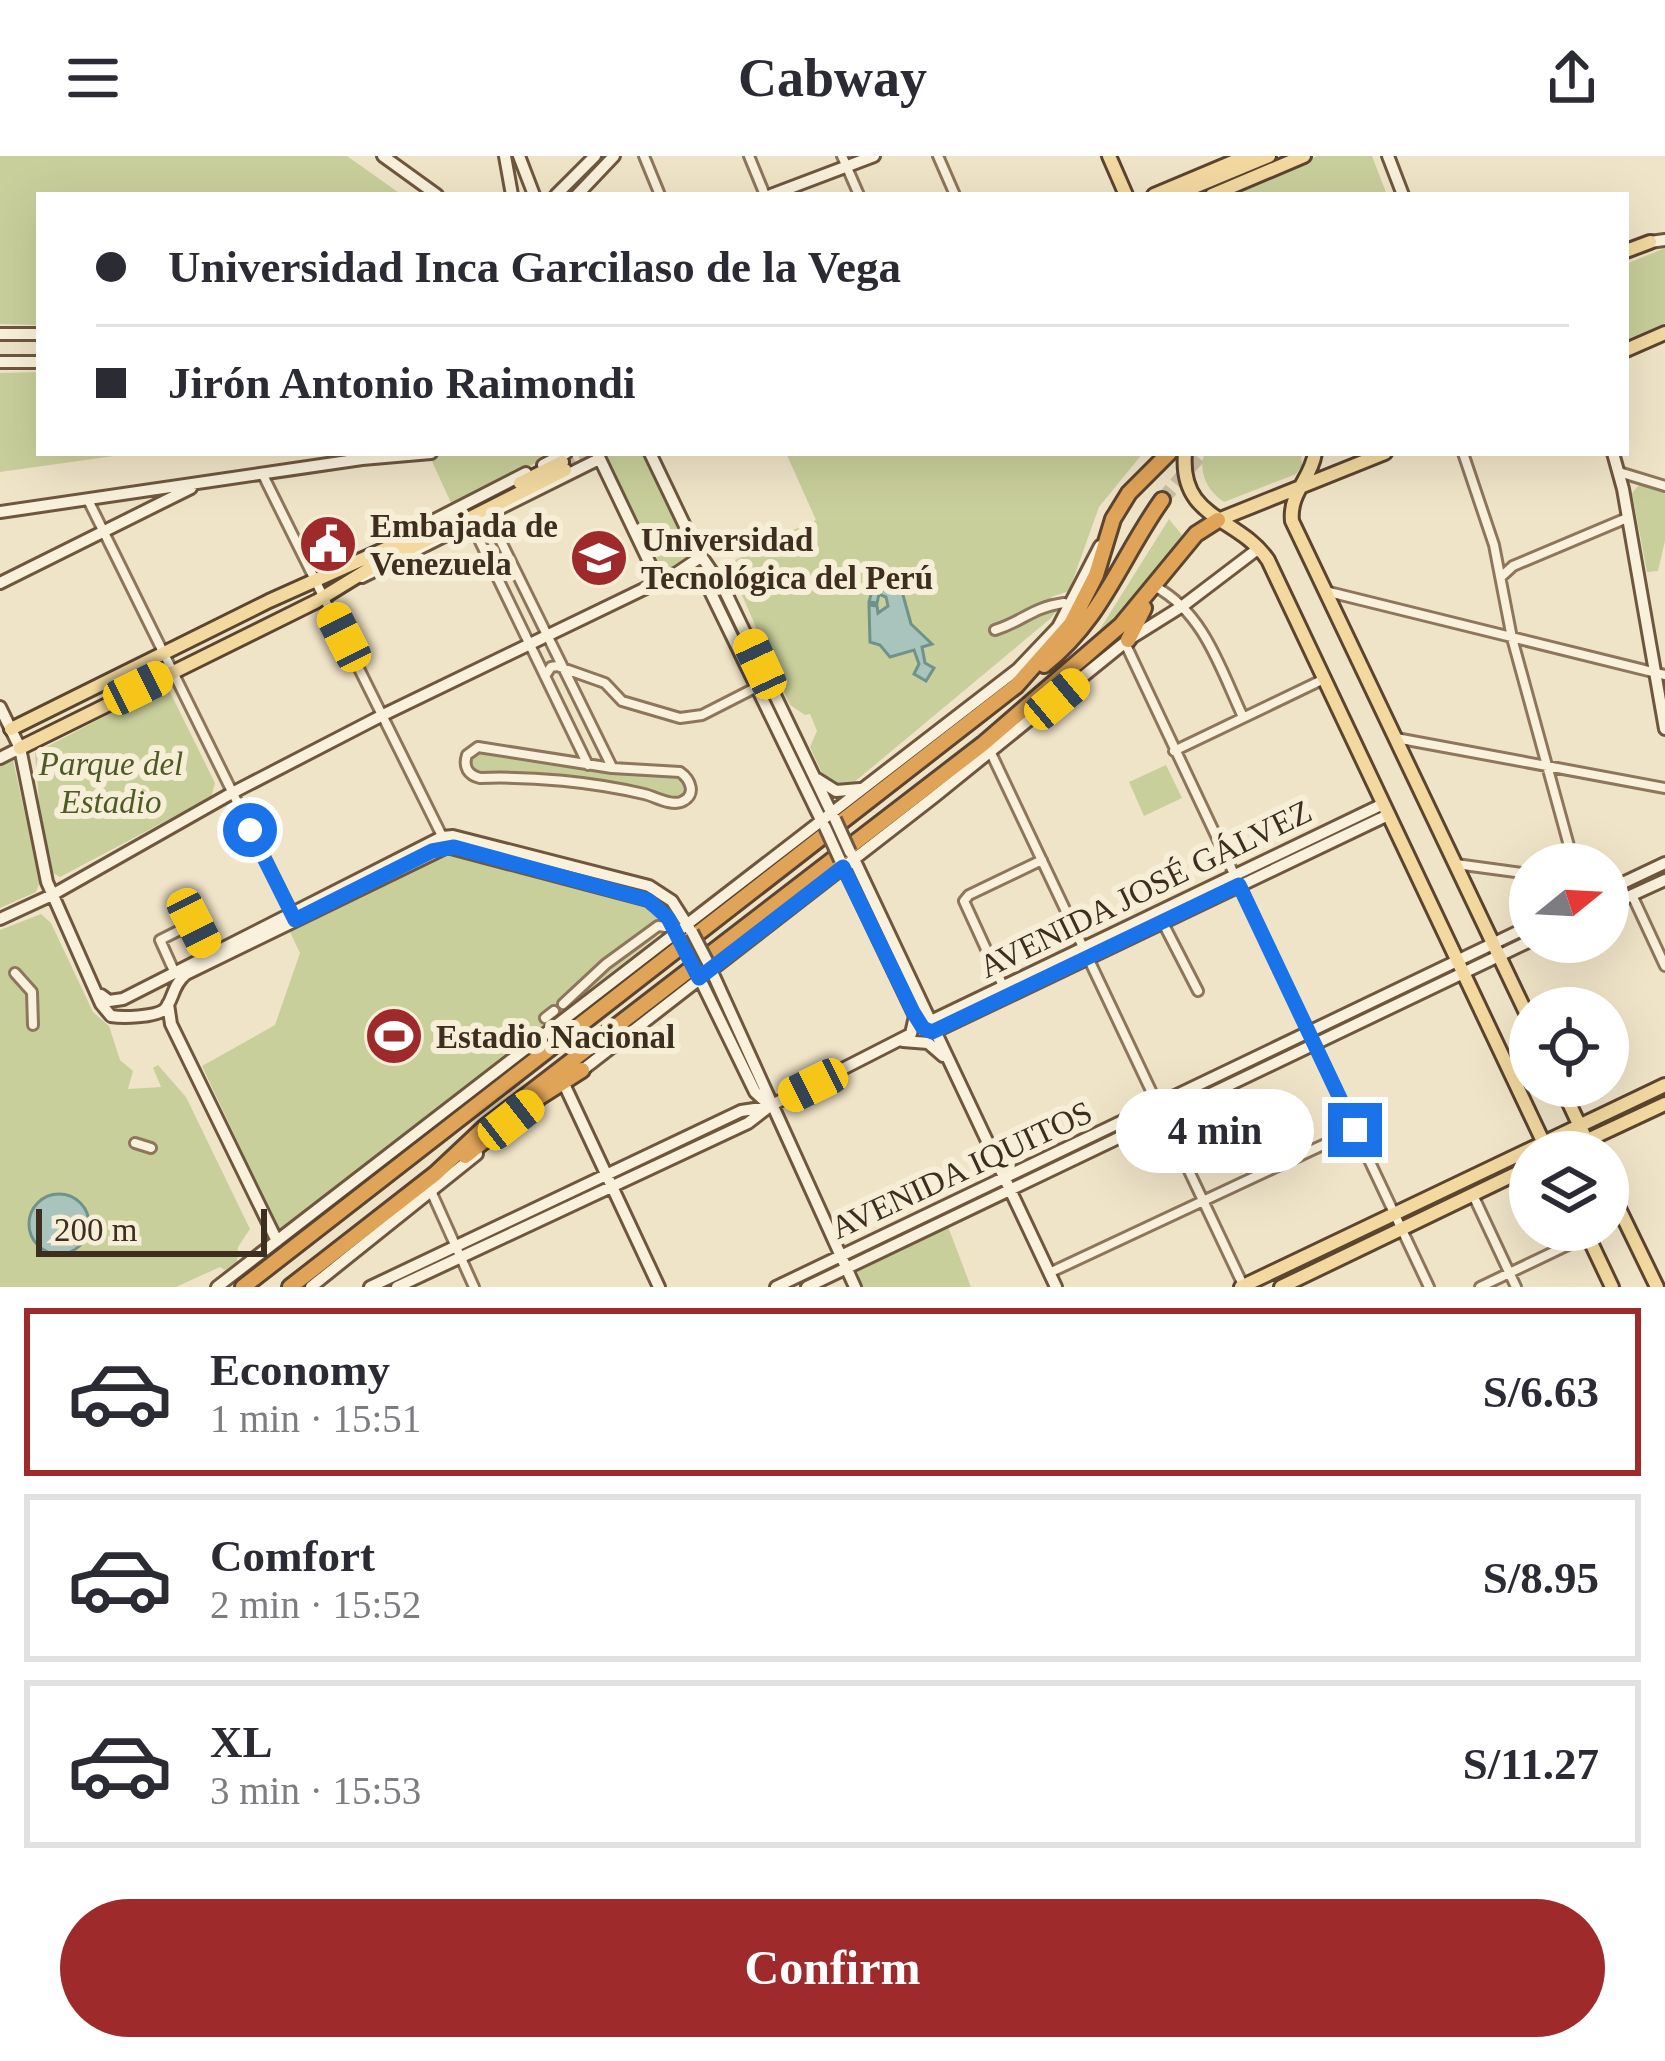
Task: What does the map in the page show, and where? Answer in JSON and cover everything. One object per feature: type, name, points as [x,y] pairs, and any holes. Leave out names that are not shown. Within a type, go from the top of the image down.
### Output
[{"type":"highway","points":[[1016,686],[1071,624],[1096,575],[1107,532],[1140,479],[1166,456]]},
{"type":"highway","points":[[243,1287],[1083,629],[1162,500]]},
{"type":"highway","points":[[290,1287],[435,1174],[484,1128],[982,744],[1105,640],[1154,590],[1196,535],[1218,520]]},
{"type":"highway","points":[[1126,641],[1154,590]]},
{"type":"highway","points":[[454,1124],[463,1109],[606,999],[644,961]]},
{"type":"highway","points":[[435,1174],[582,1070]]},
{"type":"main road","points":[[383,156],[433,192]]},
{"type":"main road","points":[[505,156],[511,192]]},
{"type":"main road","points":[[519,156],[532,192]]},
{"type":"main road","points":[[559,192],[595,156]]},
{"type":"main road","points":[[580,192],[614,156]]},
{"type":"main road","points":[[775,192],[844,161],[874,156]]},
{"type":"main road","points":[[1109,156],[1125,192]]},
{"type":"main road","points":[[1161,192],[1247,156]]},
{"type":"main road","points":[[1182,192],[1269,156]]},
{"type":"main road","points":[[1219,192],[1304,156]]},
{"type":"main road","points":[[1388,156],[1401,192]]},
{"type":"main road","points":[[1629,250],[1660,239]]},
{"type":"main road","points":[[1629,349],[1665,333]]},
{"type":"main road","points":[[0,334],[36,334]]},
{"type":"main road","points":[[1648,340],[1665,346]]},
{"type":"main road","points":[[0,362],[36,362]]},
{"type":"main road","points":[[0,512],[367,456]]},
{"type":"main road","points":[[5,731],[346,564],[563,464],[598,456],[655,572],[695,574],[707,584],[934,1026],[1056,1287]]},
{"type":"main road","points":[[652,456],[725,591],[812,773],[828,820]]},
{"type":"main road","points":[[1185,456],[1185,475],[1202,508],[1259,548],[1541,1131]]},
{"type":"main road","points":[[1314,456],[1292,504],[1292,521],[1513,987]]},
{"type":"main road","points":[[1218,520],[1376,456]]},
{"type":"main road","points":[[1614,456],[1659,674],[1665,729]]},
{"type":"main road","points":[[359,578],[490,517],[563,464]]},
{"type":"main road","points":[[0,758],[324,597],[563,464]]},
{"type":"main road","points":[[0,583],[200,484]]},
{"type":"main road","points":[[217,1287],[685,933],[1039,649],[1073,601],[1107,532]]},
{"type":"main road","points":[[311,1287],[698,975],[991,752],[1126,641],[1184,605],[1259,548]]},
{"type":"main road","points":[[0,919],[52,896],[232,793],[672,576],[702,556]]},
{"type":"main road","points":[[0,707],[5,731],[20,748],[52,896],[104,1010],[115,1018],[153,1012],[169,1002],[178,980],[215,953]]},
{"type":"main road","points":[[812,773],[836,791],[863,788]]},
{"type":"main road","name":"AVENIDA JOSÉ GÁLVEZ","points":[[934,1026],[1385,810]]},
{"type":"main road","points":[[98,993],[113,1002],[444,842],[466,839],[649,886],[672,901],[698,975],[755,1092],[770,1106]]},
{"type":"main road","points":[[847,859],[913,1012],[923,1028],[934,1026]]},
{"type":"main road","points":[[1629,882],[1664,870]]},
{"type":"main road","points":[[1629,896],[1664,870]]},
{"type":"main road","name":"AVENIDA JOSÉ GÁLVEZ","points":[[934,1026],[1003,986],[1163,922],[1237,880]]},
{"type":"main road","points":[[32,904],[52,909],[65,923]]},
{"type":"main road","points":[[685,933],[710,966],[855,1287]]},
{"type":"main road","points":[[1494,950],[1509,940]]},
{"type":"main road","points":[[1494,950],[1509,946]]},
{"type":"main road","name":"AVENIDA IQUITOS","points":[[776,1287],[843,1262],[1494,950]]},
{"type":"main road","points":[[150,985],[164,987],[171,1024],[277,1241]]},
{"type":"main road","points":[[150,985],[141,997],[171,1024]]},
{"type":"main road","points":[[370,1287],[609,1181],[741,1111],[770,1106],[903,1042],[915,1027],[913,1012]]},
{"type":"main road","points":[[903,1042],[928,1043],[953,1070]]},
{"type":"main road","points":[[564,1084],[659,1287]]},
{"type":"main road","points":[[1571,1131],[1665,1085]]},
{"type":"main road","points":[[1612,1131],[1665,1104]]},
{"type":"main road","points":[[1570,1107],[1580,1131]]},
{"type":"main road","points":[[1243,1287],[1509,1163]]},
{"type":"main road","points":[[1281,1287],[1509,1177]]},
{"type":"main road","points":[[1629,1229],[1657,1287]]},
{"type":"main road","points":[[397,1287],[458,1251]]},
{"type":"main road","points":[[1595,1251],[1612,1287]]},
{"type":"main road","name":"AVENIDA IQUITOS","points":[[807,1287],[843,1262]]},
{"type":"street","points":[[644,156],[659,192]]},
{"type":"street","points":[[749,156],[767,192]]},
{"type":"street","points":[[938,156],[955,192]]},
{"type":"street","points":[[844,161],[858,192]]},
{"type":"street","points":[[1464,456],[1494,544],[1512,638],[1568,843]]},
{"type":"street","points":[[1619,472],[1665,485]]},
{"type":"street","points":[[262,473],[444,842]]},
{"type":"street","points":[[88,500],[293,916]]},
{"type":"street","points":[[490,517],[612,769]]},
{"type":"street","points":[[1500,578],[1521,562],[1628,518]]},
{"type":"street","points":[[472,525],[588,765]]},
{"type":"street","points":[[1494,544],[1521,562]]},
{"type":"street","points":[[1154,590],[1184,605],[1243,717]]},
{"type":"street","points":[[1324,590],[1659,674]]},
{"type":"street","points":[[994,630],[1020,620],[1036,605],[1064,603]]},
{"type":"street","points":[[519,623],[531,625],[537,616]]},
{"type":"street","points":[[1126,641],[1174,752],[1430,1287]]},
{"type":"street","points":[[545,677],[551,667],[562,668],[605,682],[622,701],[680,718],[702,715],[757,687]]},
{"type":"street","points":[[1174,752],[1324,679]]},
{"type":"street","points":[[1396,738],[1665,788]]},
{"type":"street","points":[[483,747],[588,765],[680,772],[691,789],[687,798],[672,802],[619,789],[479,778],[470,774],[465,760],[470,751],[483,747]]},
{"type":"street","points":[[991,752],[1243,1287]]},
{"type":"street","points":[[1003,986],[964,901],[1042,860]]},
{"type":"street","points":[[1456,864],[1509,871]]},
{"type":"street","points":[[1632,895],[1665,966]]},
{"type":"street","points":[[1163,922],[1198,991]]},
{"type":"street","points":[[174,971],[160,940],[194,923],[215,953]]},
{"type":"street","points":[[545,1018],[639,938],[658,926],[665,927]]},
{"type":"street","points":[[15,973],[32,992],[33,1024]]},
{"type":"street","points":[[1049,1274],[1355,1130]]},
{"type":"street","points":[[135,1143],[151,1148]]},
{"type":"street","points":[[431,1192],[474,1287]]},
{"type":"street","points":[[1473,1195],[1516,1287]]},
{"type":"street","points":[[1480,1287],[1550,1251]]},
{"type":"green space","points":[[0,156],[347,156],[398,192],[36,192],[36,325],[0,324]]},
{"type":"green space","points":[[1317,156],[1372,156],[1386,192],[1231,192]]},
{"type":"green space","points":[[1665,248],[1665,323],[1629,339],[1629,263]]},
{"type":"green space","points":[[36,372],[36,456],[114,456],[0,472],[0,373]]},
{"type":"green space","points":[[438,456],[549,456],[452,505],[430,457]]},
{"type":"green space","points":[[606,456],[643,456],[688,551],[687,562],[666,571]]},
{"type":"green space","points":[[787,456],[1141,456],[1099,507],[1069,591],[1051,597],[1056,612],[1050,619],[846,789],[827,784],[810,747],[817,731],[810,714],[790,705],[731,570],[735,560],[759,550],[759,545],[816,520]]},
{"type":"green space","points":[[1204,456],[1301,456],[1302,465],[1296,474],[1224,502],[1213,493],[1202,467]]},
{"type":"green space","points":[[1639,485],[1665,492],[1665,541],[1658,571],[1647,572],[1632,493]]},
{"type":"green space","points":[[1169,519],[1182,535],[1131,605],[1096,641],[1095,637]]},
{"type":"green space","name":"Parque del Estadio","points":[[166,684],[215,783],[211,797],[60,877],[53,873],[40,814],[35,753]]},
{"type":"green space","points":[[478,750],[612,773],[682,779],[687,792],[682,797],[489,772],[480,775],[469,766]]},
{"type":"green space","points":[[13,760],[40,882],[36,892],[0,908],[0,766]]},
{"type":"green space","points":[[1166,765],[1182,798],[1144,816],[1129,782]]},
{"type":"green space","name":"Estadio Nacional","points":[[442,853],[642,905],[658,917],[661,927],[657,936],[280,1232],[202,1066],[275,1025],[300,953],[288,928]]},
{"type":"green space","points":[[41,914],[51,923],[93,1012],[109,1026],[120,1060],[133,1071],[128,1089],[161,1087],[153,1068],[158,1065],[186,1097],[250,1229],[238,1247],[237,1262],[225,1270],[220,1267],[176,1287],[0,1287],[0,930]]},
{"type":"green space","points":[[947,1224],[971,1287],[863,1287],[856,1267]]},
{"type":"water","points":[[894,575],[911,624],[932,644],[922,647],[925,663],[934,668],[926,681],[914,674],[919,664],[914,650],[890,657],[870,642],[869,605],[877,606],[878,613],[888,606],[886,597],[879,594],[877,603],[869,602],[870,596]]},
{"type":"water","points":[[59,1194],[81,1202],[89,1224],[81,1246],[59,1254],[37,1246],[29,1224],[37,1202]]},
{"type":"tunnel","points":[[562,462],[573,456]]},
{"type":"tunnel","points":[[565,470],[593,456]]},
{"type":"tunnel","points":[[1162,500],[1199,456]]},
{"type":"place","name":"Embajada de Venezuela","points":[[328,544]]},
{"type":"place","name":"Universidad Tecnológica del Perú","points":[[599,558]]},
{"type":"place","name":"Estadio Nacional","points":[[394,1036]]},
{"type":"route","points":[[250,830],[295,920],[432,851],[462,848],[648,900],[668,918],[699,978],[843,867],[913,1012],[923,1028],[932,1032],[1239,885],[1355,1130]]}]
